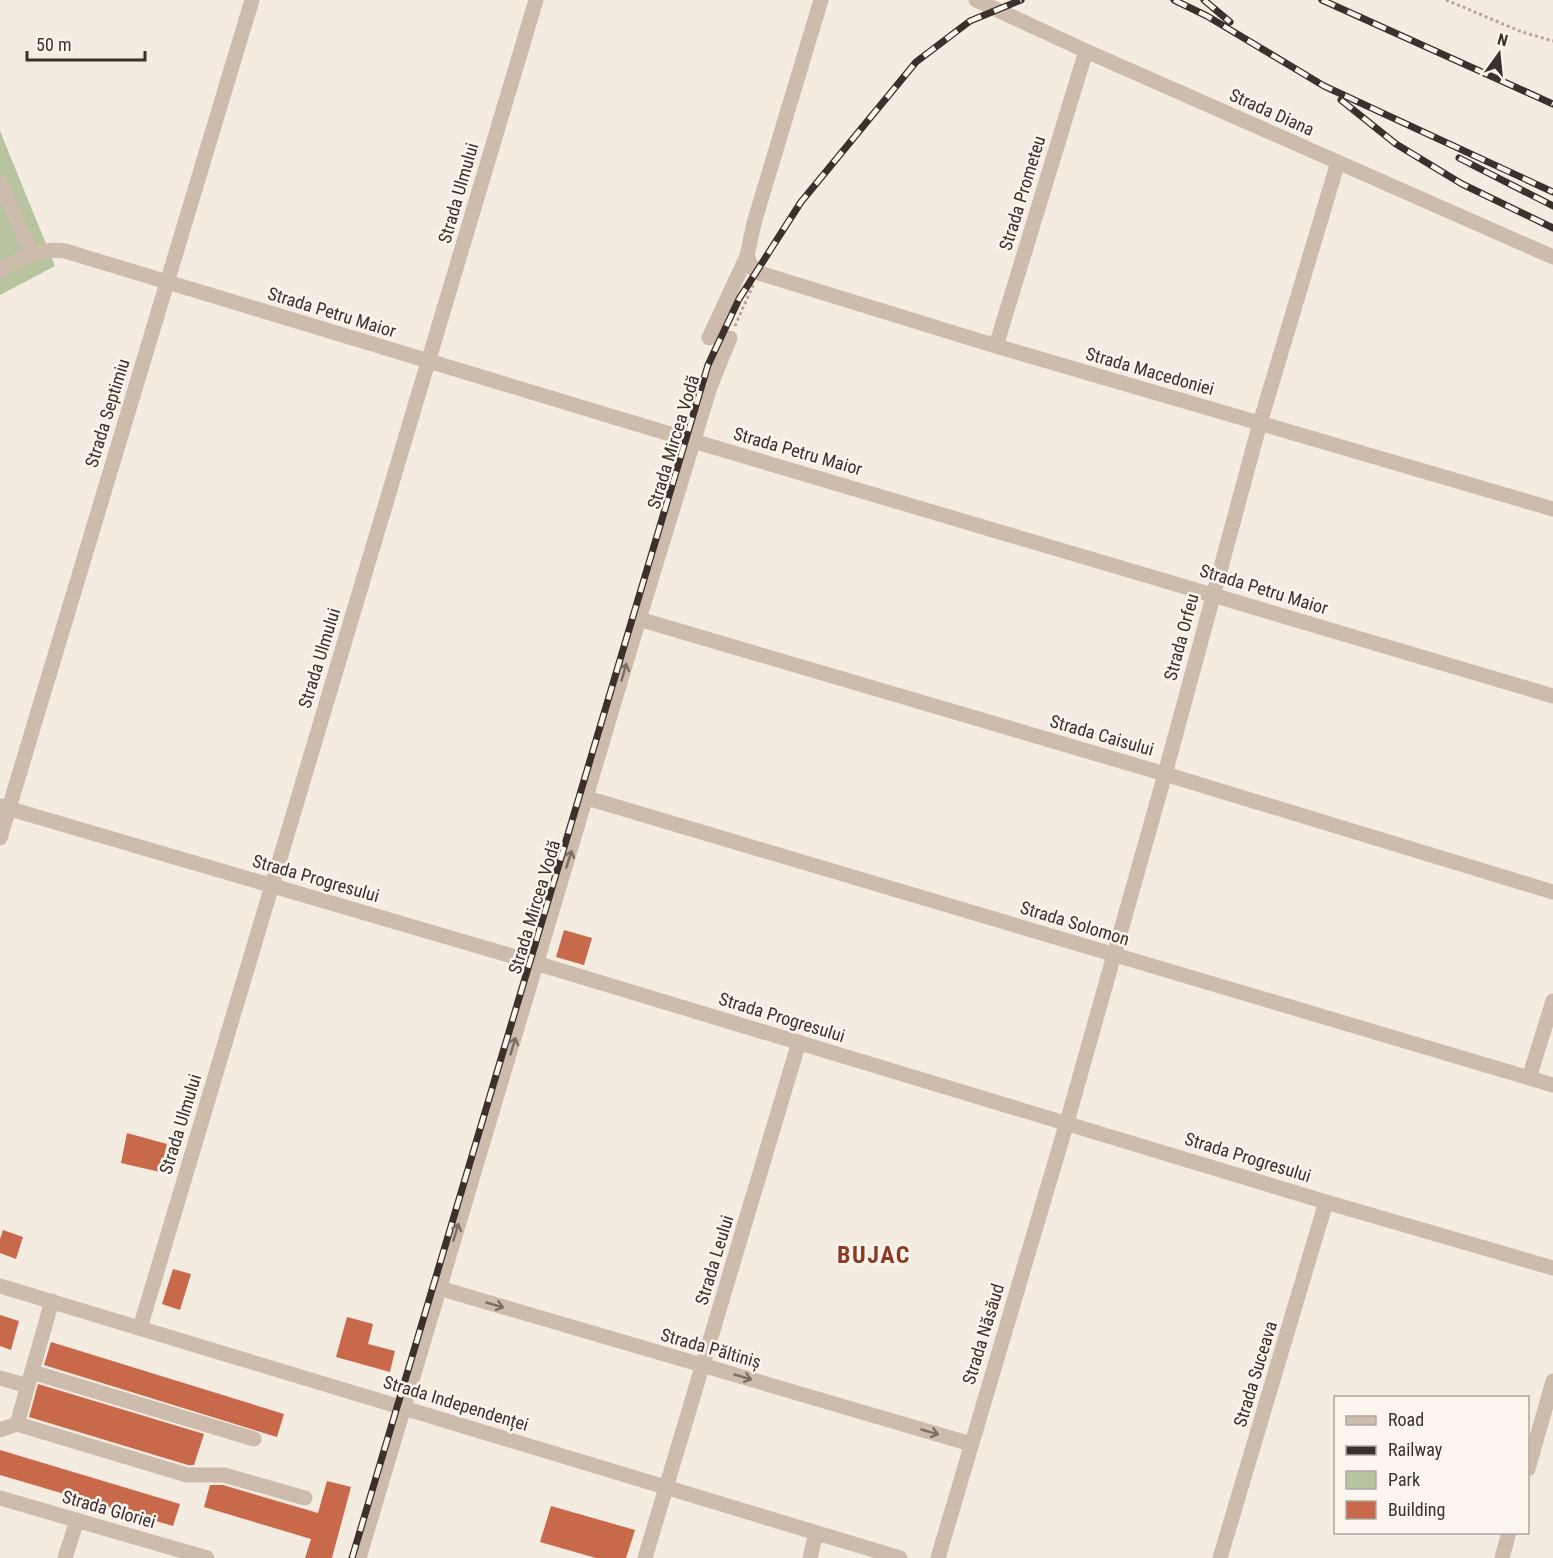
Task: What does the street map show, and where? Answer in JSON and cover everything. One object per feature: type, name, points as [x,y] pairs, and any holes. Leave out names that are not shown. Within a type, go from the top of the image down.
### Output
[{"type":"street","name":"Strada Septimiu","points":[[0,838],[4,807],[167,283],[252,0]]},
{"type":"street","name":"Strada Ulmului","points":[[140,1328],[536,0]]},
{"type":"street","points":[[709,339],[747,256],[754,223],[821,0]]},
{"type":"street","name":"Strada Diana","points":[[976,0],[1086,51],[1553,257]]},
{"type":"street","name":"Strada Prometeu","points":[[996,346],[1086,51]]},
{"type":"street","name":"Strada Orfeu","points":[[1067,1122],[1165,774],[1260,423],[1338,162]]},
{"type":"street","points":[[0,182],[32,254]]},
{"type":"street","name":"Strada Petru Maior","points":[[0,270],[32,254],[53,249],[65,251],[693,441],[1553,696]]},
{"type":"street","points":[[747,256],[752,268],[759,273]]},
{"type":"street","name":"Strada Macedoniei","points":[[759,273],[996,346],[1553,509]]},
{"type":"street","name":"Strada Mircea Vodă","points":[[359,1558],[693,441],[719,361],[730,338]]},
{"type":"street","name":"Strada Caisului","points":[[639,619],[1165,774],[1553,892]]},
{"type":"street","name":"Strada Solomon","points":[[587,798],[1553,1085]]},
{"type":"street","name":"Strada Progresului","points":[[4,807],[538,963],[1326,1202],[1553,1268]]},
{"type":"street","points":[[1529,1078],[1553,1001]]},
{"type":"street","name":"Strada Leului","points":[[645,1558],[799,1042]]},
{"type":"street","name":"Strada Năsăud","points":[[938,1558],[1067,1122]]},
{"type":"street","name":"Strada Suceava","points":[[1220,1558],[1326,1202]]},
{"type":"street","name":"Strada Independenței","points":[[0,1286],[665,1489],[900,1558]]},
{"type":"street","name":"Strada Păltiniș","points":[[439,1288],[971,1444]]},
{"type":"street","points":[[17,1424],[52,1302]]},
{"type":"street","points":[[0,1378],[30,1379],[254,1439]]},
{"type":"street","points":[[1529,1462],[1553,1381]]},
{"type":"street","points":[[0,1430],[17,1424],[187,1475],[224,1475],[305,1498]]},
{"type":"street","name":"Strada Gloriei","points":[[0,1498],[207,1558]]},
{"type":"street","points":[[65,1558],[76,1520]]},
{"type":"street","points":[[810,1558],[816,1533]]},
{"type":"street","points":[[1502,1558],[1509,1534]]},
{"type":"path","points":[[1446,0],[1522,32],[1553,40]]},
{"type":"path","points":[[730,338],[759,273]]},
{"type":"green space","points":[[0,131],[55,266],[0,295]]},
{"type":"building","points":[[564,930],[592,938],[584,965],[556,957]]},
{"type":"building","points":[[127,1133],[167,1144],[160,1172],[121,1163]]},
{"type":"building","points":[[3,1230],[23,1237],[16,1259],[0,1253],[0,1239]]},
{"type":"building","points":[[173,1269],[191,1274],[180,1310],[162,1304]]},
{"type":"building","points":[[0,1315],[19,1321],[11,1350],[0,1346]]},
{"type":"building","points":[[347,1317],[373,1324],[368,1344],[395,1351],[390,1372],[336,1357]]},
{"type":"building","points":[[51,1342],[284,1414],[277,1437],[44,1365]]},
{"type":"building","points":[[38,1384],[204,1434],[194,1465],[29,1417]]},
{"type":"building","points":[[0,1450],[180,1504],[173,1526],[0,1475]]},
{"type":"building","points":[[327,1481],[351,1487],[332,1558],[305,1558],[311,1539],[204,1507],[210,1485],[223,1485],[318,1513]]},
{"type":"building","points":[[551,1506],[635,1530],[626,1558],[596,1558],[540,1542]]},
{"type":"railway","points":[[352,1558],[708,365],[739,299],[801,202],[916,62],[970,21],[1021,0]]},
{"type":"railway","points":[[1174,0],[1207,16],[1324,86],[1553,192]]},
{"type":"railway","points":[[1204,0],[1230,22]]},
{"type":"railway","points":[[1322,0],[1553,104]]},
{"type":"railway","points":[[1341,100],[1396,144],[1462,184],[1553,228]]},
{"type":"railway","points":[[1459,158],[1553,206]]},
{"type":"district","name":"BUJAC","points":[[874,1255]]}]
